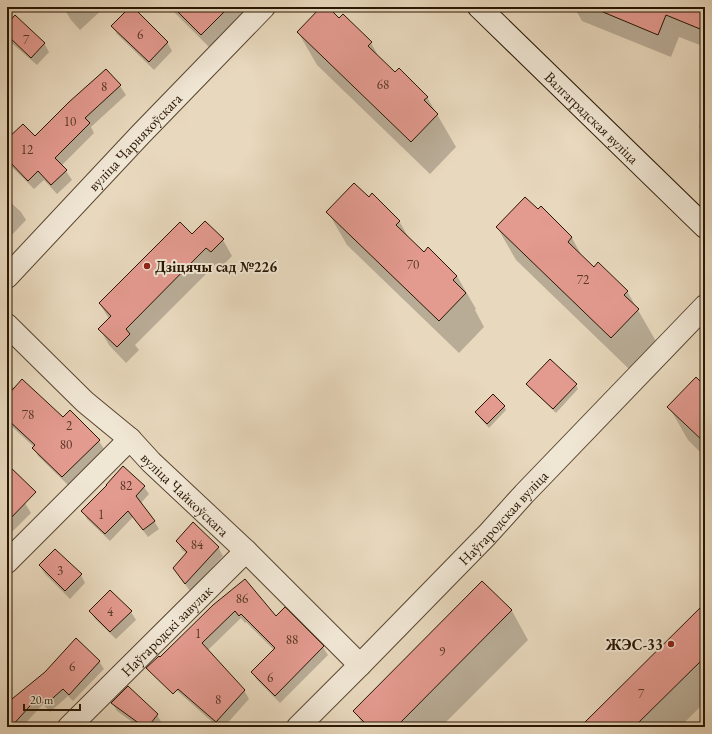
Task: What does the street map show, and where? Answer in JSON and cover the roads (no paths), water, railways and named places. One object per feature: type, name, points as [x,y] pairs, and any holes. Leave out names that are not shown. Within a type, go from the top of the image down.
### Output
[{"type":"street","name":"вуліца Чарняхоўскага","points":[[7,278],[140,135],[264,7]]},
{"type":"street","name":"Валгаградская вуліца","points":[[479,7],[705,227]]},
{"type":"street","name":"Наўгародская вуліца","points":[[298,727],[360,666],[487,535],[524,494],[705,306]]},
{"type":"street","name":"вуліца Чайкоўскага","points":[[7,325],[89,405],[130,439],[151,462],[246,551],[360,666]]},
{"type":"street","points":[[7,562],[130,439]]},
{"type":"street","name":"Наўгародскі завулак","points":[[69,727],[246,551]]},
{"type":"place","name":"Дзіцячы сад №226","points":[[147,266]]},
{"type":"place","name":"ЖЭС-33","points":[[671,644]]}]
